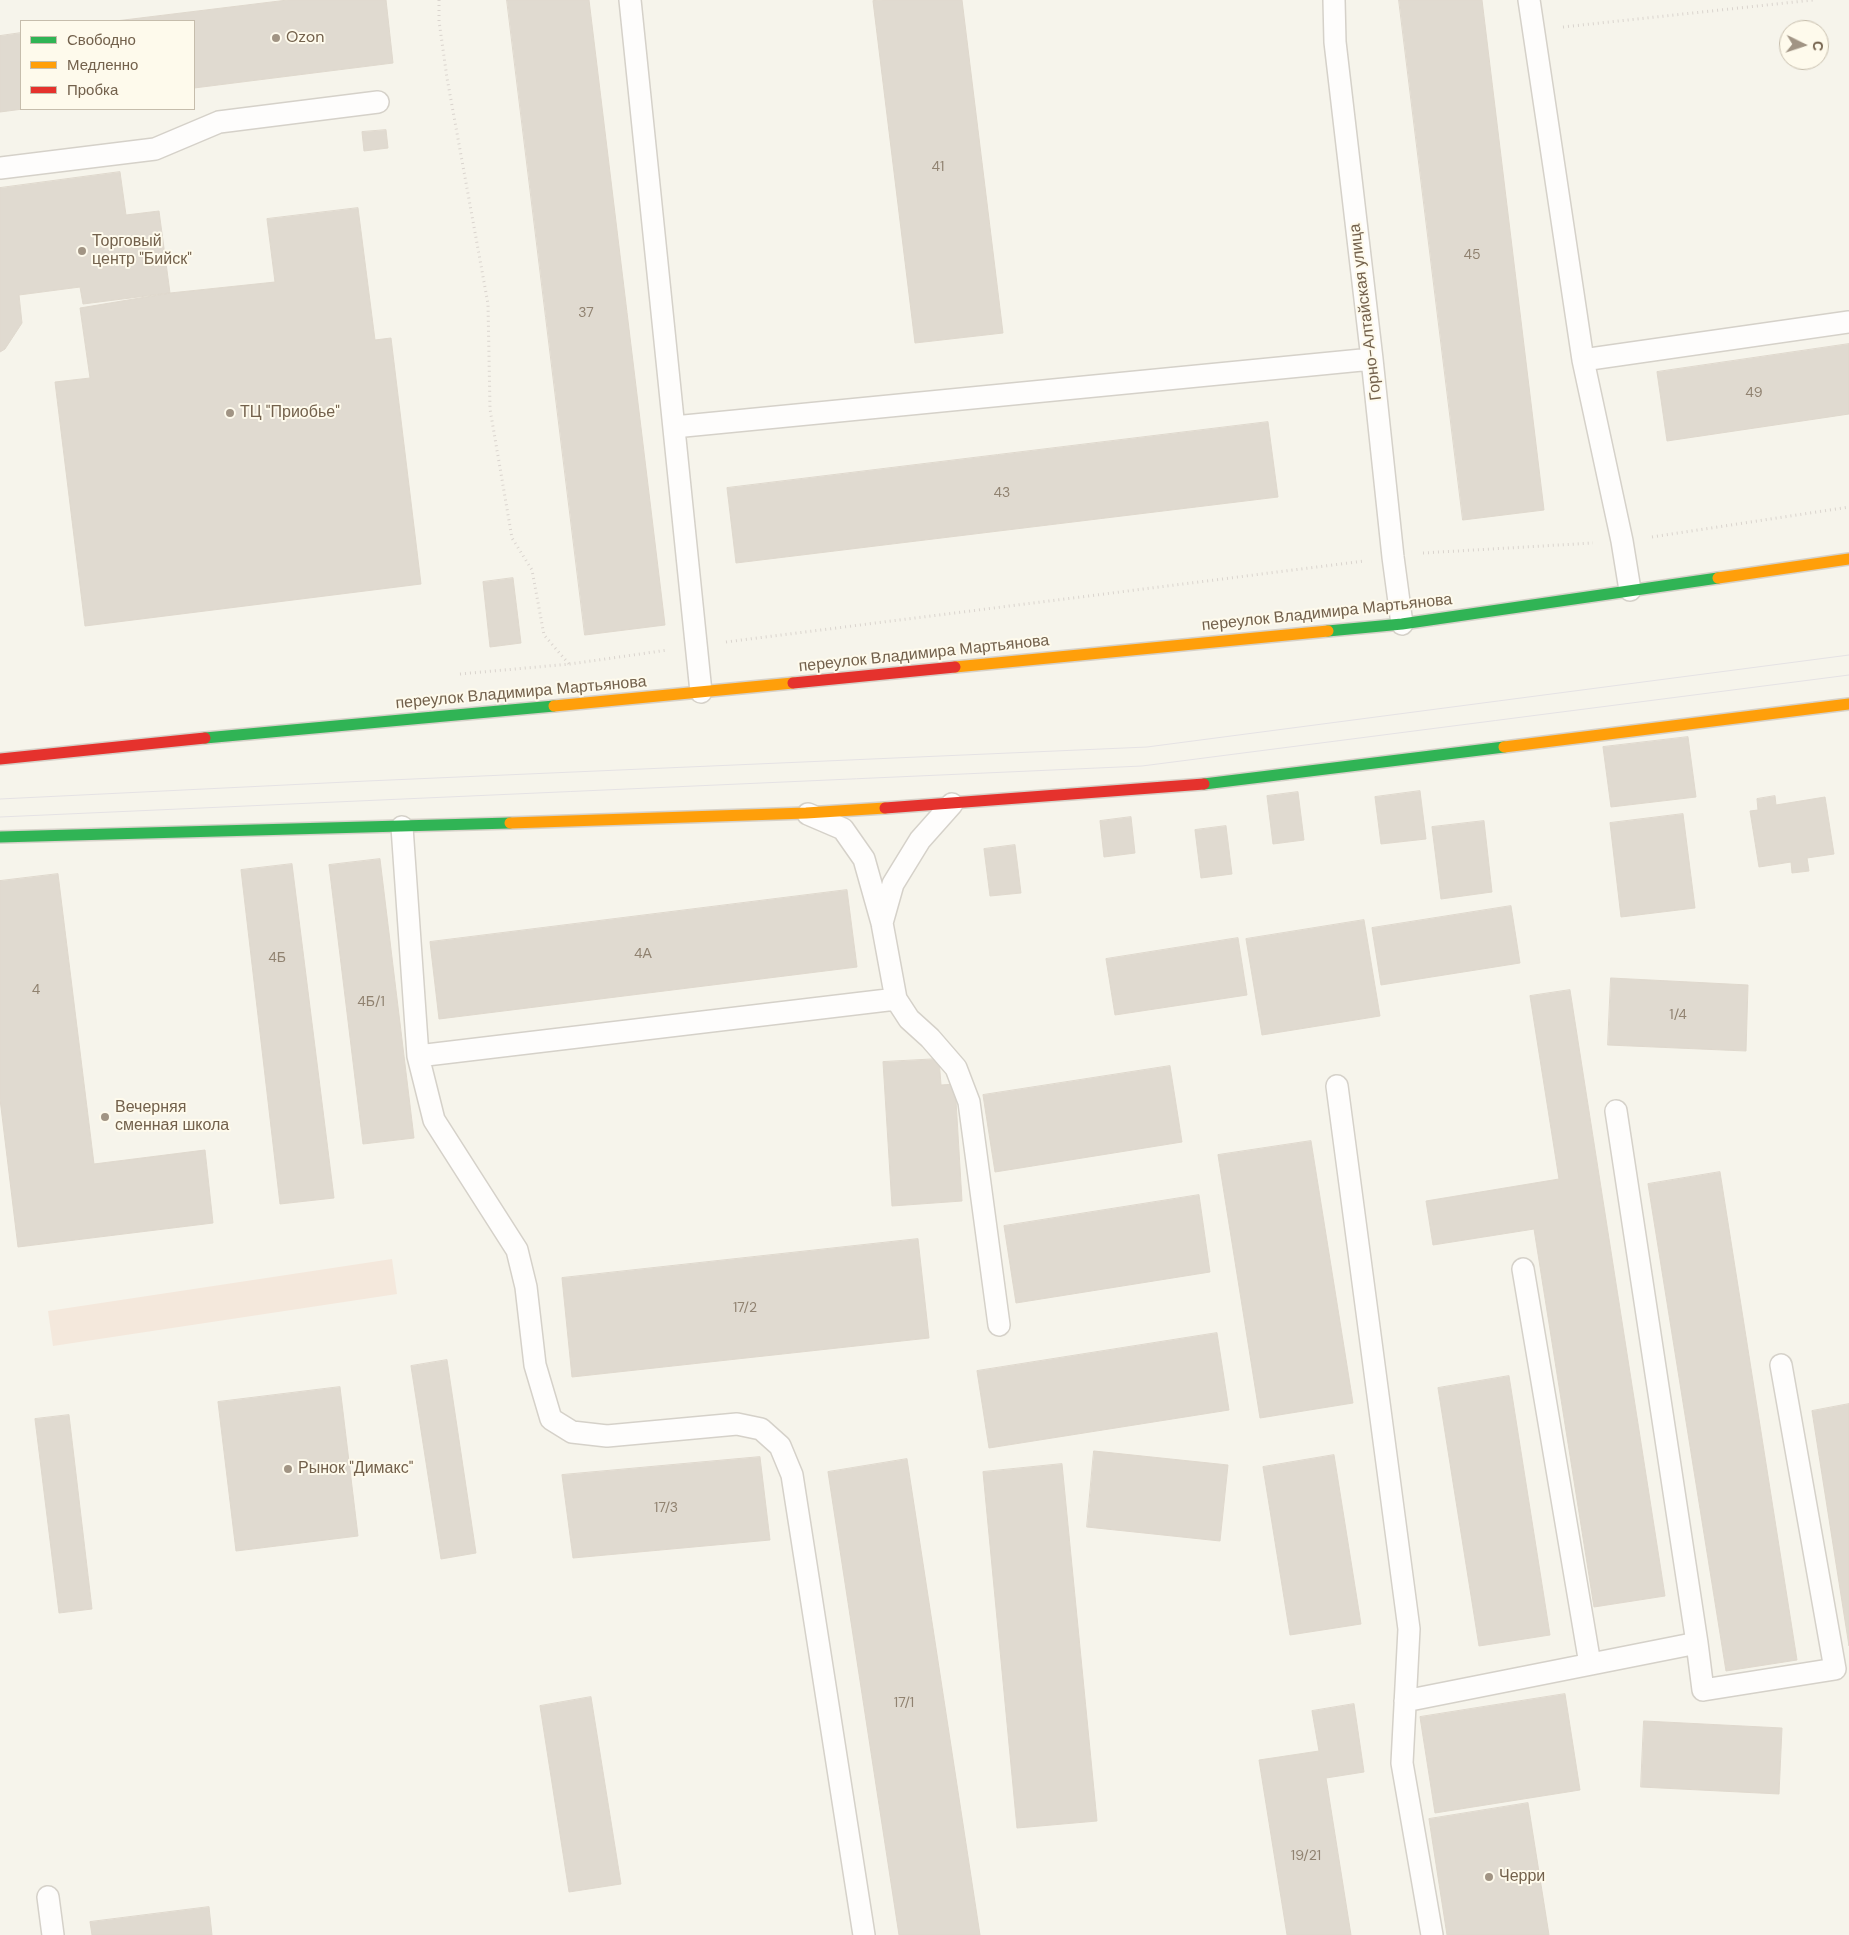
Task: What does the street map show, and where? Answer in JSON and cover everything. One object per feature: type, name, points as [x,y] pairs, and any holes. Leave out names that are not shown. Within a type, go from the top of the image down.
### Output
[{"type":"street","name":"переулок Владимира Мартьянова","points":[[0,759],[95,748],[1402,624],[1849,559]]},
{"type":"street","points":[[0,837],[402,827],[806,813],[952,804],[1178,786],[1849,704]]},
{"type":"lane","points":[[630,0],[701,692]]},
{"type":"lane","name":"Горно-Алтайская улица","points":[[1334,0],[1335,42],[1402,624]]},
{"type":"lane","points":[[1529,0],[1532,31],[1583,360],[1622,541],[1630,590]]},
{"type":"lane","points":[[0,168],[155,149],[219,122],[378,102]]},
{"type":"lane","points":[[1583,360],[1849,322]]},
{"type":"lane","points":[[674,427],[1372,359]]},
{"type":"lane","points":[[882,923],[893,884],[920,840],[952,804]]},
{"type":"lane","points":[[806,813],[844,829],[864,859],[882,923],[896,999],[909,1019],[930,1038],[956,1068],[969,1102],[1000,1325]]},
{"type":"lane","points":[[402,827],[418,1056],[434,1120],[517,1250],[526,1287],[535,1365],[550,1419],[572,1432],[607,1436],[737,1424],[761,1429],[780,1446],[792,1475],[864,1935]]},
{"type":"lane","points":[[418,1056],[896,999]]},
{"type":"lane","points":[[1337,1086],[1409,1629],[1402,1763],[1432,1935]]},
{"type":"lane","points":[[1616,1111],[1704,1690],[1835,1669],[1781,1365]]},
{"type":"lane","points":[[1523,1269],[1590,1664]]},
{"type":"lane","points":[[1405,1701],[1697,1643]]},
{"type":"lane","points":[[48,1898],[52,1935]]},
{"type":"path","points":[[439,0],[439,21],[447,78],[488,304],[490,408],[512,538],[532,570],[544,635],[570,664]]},
{"type":"path","points":[[1532,31],[1814,0]]},
{"type":"path","points":[[460,674],[570,664],[696,646],[1429,552],[1622,541],[1849,507]]},
{"type":"shaded area","points":[[392,1259],[397,1294],[53,1346],[48,1311]]},
{"type":"building","points":[[288,0],[386,0],[393,63],[195,88],[195,20],[124,20]]},
{"type":"building","points":[[507,0],[589,0],[665,625],[585,635]]},
{"type":"building","points":[[962,0],[1003,333],[915,343],[873,1]]},
{"type":"building","points":[[1399,0],[1482,0],[1544,510],[1463,520]]},
{"type":"building","points":[[20,33],[20,109],[0,112],[0,36]]},
{"type":"building","points":[[386,130],[388,148],[364,151],[362,132]]},
{"type":"building","name":"Торговый центр \"Бийск\"","points":[[120,172],[126,215],[159,211],[170,293],[83,304],[80,287],[19,295],[22,323],[5,349],[0,352],[0,188]]},
{"type":"building","name":"ТЦ \"Приобье\"","points":[[358,208],[375,340],[391,338],[421,584],[85,626],[55,382],[90,378],[80,308],[170,293],[275,282],[267,219]]},
{"type":"building","points":[[1849,344],[1849,414],[1667,441],[1657,372]]},
{"type":"building","points":[[1268,422],[1278,497],[736,563],[727,488]]},
{"type":"building","points":[[513,578],[521,643],[490,647],[483,582]]},
{"type":"building","points":[[1688,737],[1696,797],[1611,807],[1603,747]]},
{"type":"building","points":[[1420,791],[1426,839],[1381,844],[1375,797]]},
{"type":"building","points":[[1298,792],[1304,840],[1273,844],[1267,796]]},
{"type":"building","points":[[1775,796],[1776,805],[1825,797],[1834,854],[1807,858],[1809,871],[1792,873],[1791,862],[1759,867],[1750,811],[1758,810],[1757,799]]},
{"type":"building","points":[[1683,814],[1695,908],[1621,917],[1610,823]]},
{"type":"building","points":[[1131,817],[1135,853],[1104,857],[1100,821]]},
{"type":"building","points":[[1484,821],[1492,892],[1441,899],[1432,827]]},
{"type":"building","points":[[1226,826],[1232,874],[1201,878],[1195,830]]},
{"type":"building","points":[[1015,845],[1021,893],[990,896],[984,849]]},
{"type":"building","points":[[380,859],[414,1138],[363,1144],[329,865]]},
{"type":"building","points":[[292,864],[334,1198],[280,1204],[241,870]]},
{"type":"building","points":[[58,874],[94,1164],[205,1150],[213,1223],[18,1247],[0,1099],[0,881]]},
{"type":"building","points":[[847,890],[857,967],[439,1019],[430,942]]},
{"type":"building","points":[[1511,906],[1520,963],[1381,985],[1372,928]]},
{"type":"building","points":[[1364,920],[1380,1016],[1262,1035],[1246,939]]},
{"type":"building","points":[[1238,938],[1247,995],[1115,1015],[1106,959]]},
{"type":"building","points":[[1611,978],[1748,985],[1746,1051],[1608,1045]]},
{"type":"building","points":[[1570,990],[1665,1596],[1594,1607],[1534,1229],[1433,1245],[1426,1201],[1559,1179],[1530,996]]},
{"type":"building","points":[[939,1059],[941,1085],[955,1084],[962,1201],[892,1206],[883,1062]]},
{"type":"building","points":[[1170,1066],[1182,1142],[995,1172],[983,1095]]},
{"type":"building","points":[[1311,1141],[1353,1403],[1260,1418],[1218,1155]]},
{"type":"building","points":[[1720,1172],[1797,1660],[1726,1671],[1648,1184]]},
{"type":"building","points":[[1199,1195],[1210,1272],[1016,1303],[1004,1226]]},
{"type":"building","points":[[918,1239],[929,1338],[572,1377],[562,1278]]},
{"type":"building","points":[[1217,1333],[1229,1410],[989,1448],[977,1371]]},
{"type":"building","points":[[447,1360],[476,1553],[441,1559],[411,1366]]},
{"type":"building","points":[[1509,1376],[1550,1635],[1479,1646],[1438,1388]]},
{"type":"building","name":"Рынок \"Димакс\"","points":[[340,1387],[358,1536],[236,1551],[218,1402]]},
{"type":"building","points":[[1849,1404],[1849,1646],[1812,1411]]},
{"type":"building","points":[[69,1415],[92,1609],[59,1613],[35,1419]]},
{"type":"building","points":[[1094,1451],[1228,1465],[1220,1541],[1087,1527]]},
{"type":"building","points":[[1334,1455],[1361,1624],[1290,1635],[1263,1467]]},
{"type":"building","points":[[760,1457],[770,1540],[573,1558],[562,1475]]},
{"type":"building","points":[[907,1459],[980,1935],[899,1935],[828,1472]]},
{"type":"building","points":[[1062,1464],[1097,1821],[1017,1828],[983,1472]]},
{"type":"building","points":[[1565,1694],[1580,1790],[1435,1813],[1420,1717]]},
{"type":"building","points":[[591,1697],[621,1884],[569,1892],[540,1706]]},
{"type":"building","points":[[1354,1704],[1364,1772],[1326,1778],[1351,1935],[1287,1935],[1259,1760],[1319,1751],[1312,1711]]},
{"type":"building","points":[[1644,1721],[1782,1728],[1779,1794],[1641,1787]]},
{"type":"building","name":"Черри","points":[[1528,1803],[1549,1935],[1447,1935],[1429,1819]]},
{"type":"building","points":[[209,1907],[212,1935],[92,1935],[90,1922]]},
{"type":"tram line","points":[[0,799],[1147,747],[1849,655]]},
{"type":"tram line","points":[[0,817],[1142,766],[1849,675]]},
{"type":"traffic: fast","points":[[1328,631],[1402,624],[1718,578]]},
{"type":"traffic: fast","points":[[205,738],[554,706]]},
{"type":"traffic: fast","points":[[1204,784],[1504,747]]},
{"type":"traffic: fast","points":[[0,837],[510,823]]},
{"type":"traffic: slow","points":[[1718,578],[1849,559]]},
{"type":"traffic: slow","points":[[955,667],[1328,631]]},
{"type":"traffic: slow","points":[[554,706],[793,683]]},
{"type":"traffic: slow","points":[[1504,747],[1849,704]]},
{"type":"traffic: slow","points":[[510,823],[806,813],[885,808]]},
{"type":"traffic: jam","points":[[793,683],[955,667]]},
{"type":"traffic: jam","points":[[0,759],[205,738]]},
{"type":"traffic: jam","points":[[885,808],[1204,784]]},
{"type":"place","name":"Ozon","points":[[276,38]]},
{"type":"place","name":"Торговый центр \"Бийск\"","points":[[82,251]]},
{"type":"place","name":"ТЦ \"Приобье\"","points":[[230,413]]},
{"type":"place","name":"Вечерняя сменная школа","points":[[105,1117]]},
{"type":"place","name":"Рынок \"Димакс\"","points":[[288,1469]]},
{"type":"place","name":"Черри","points":[[1489,1877]]}]
